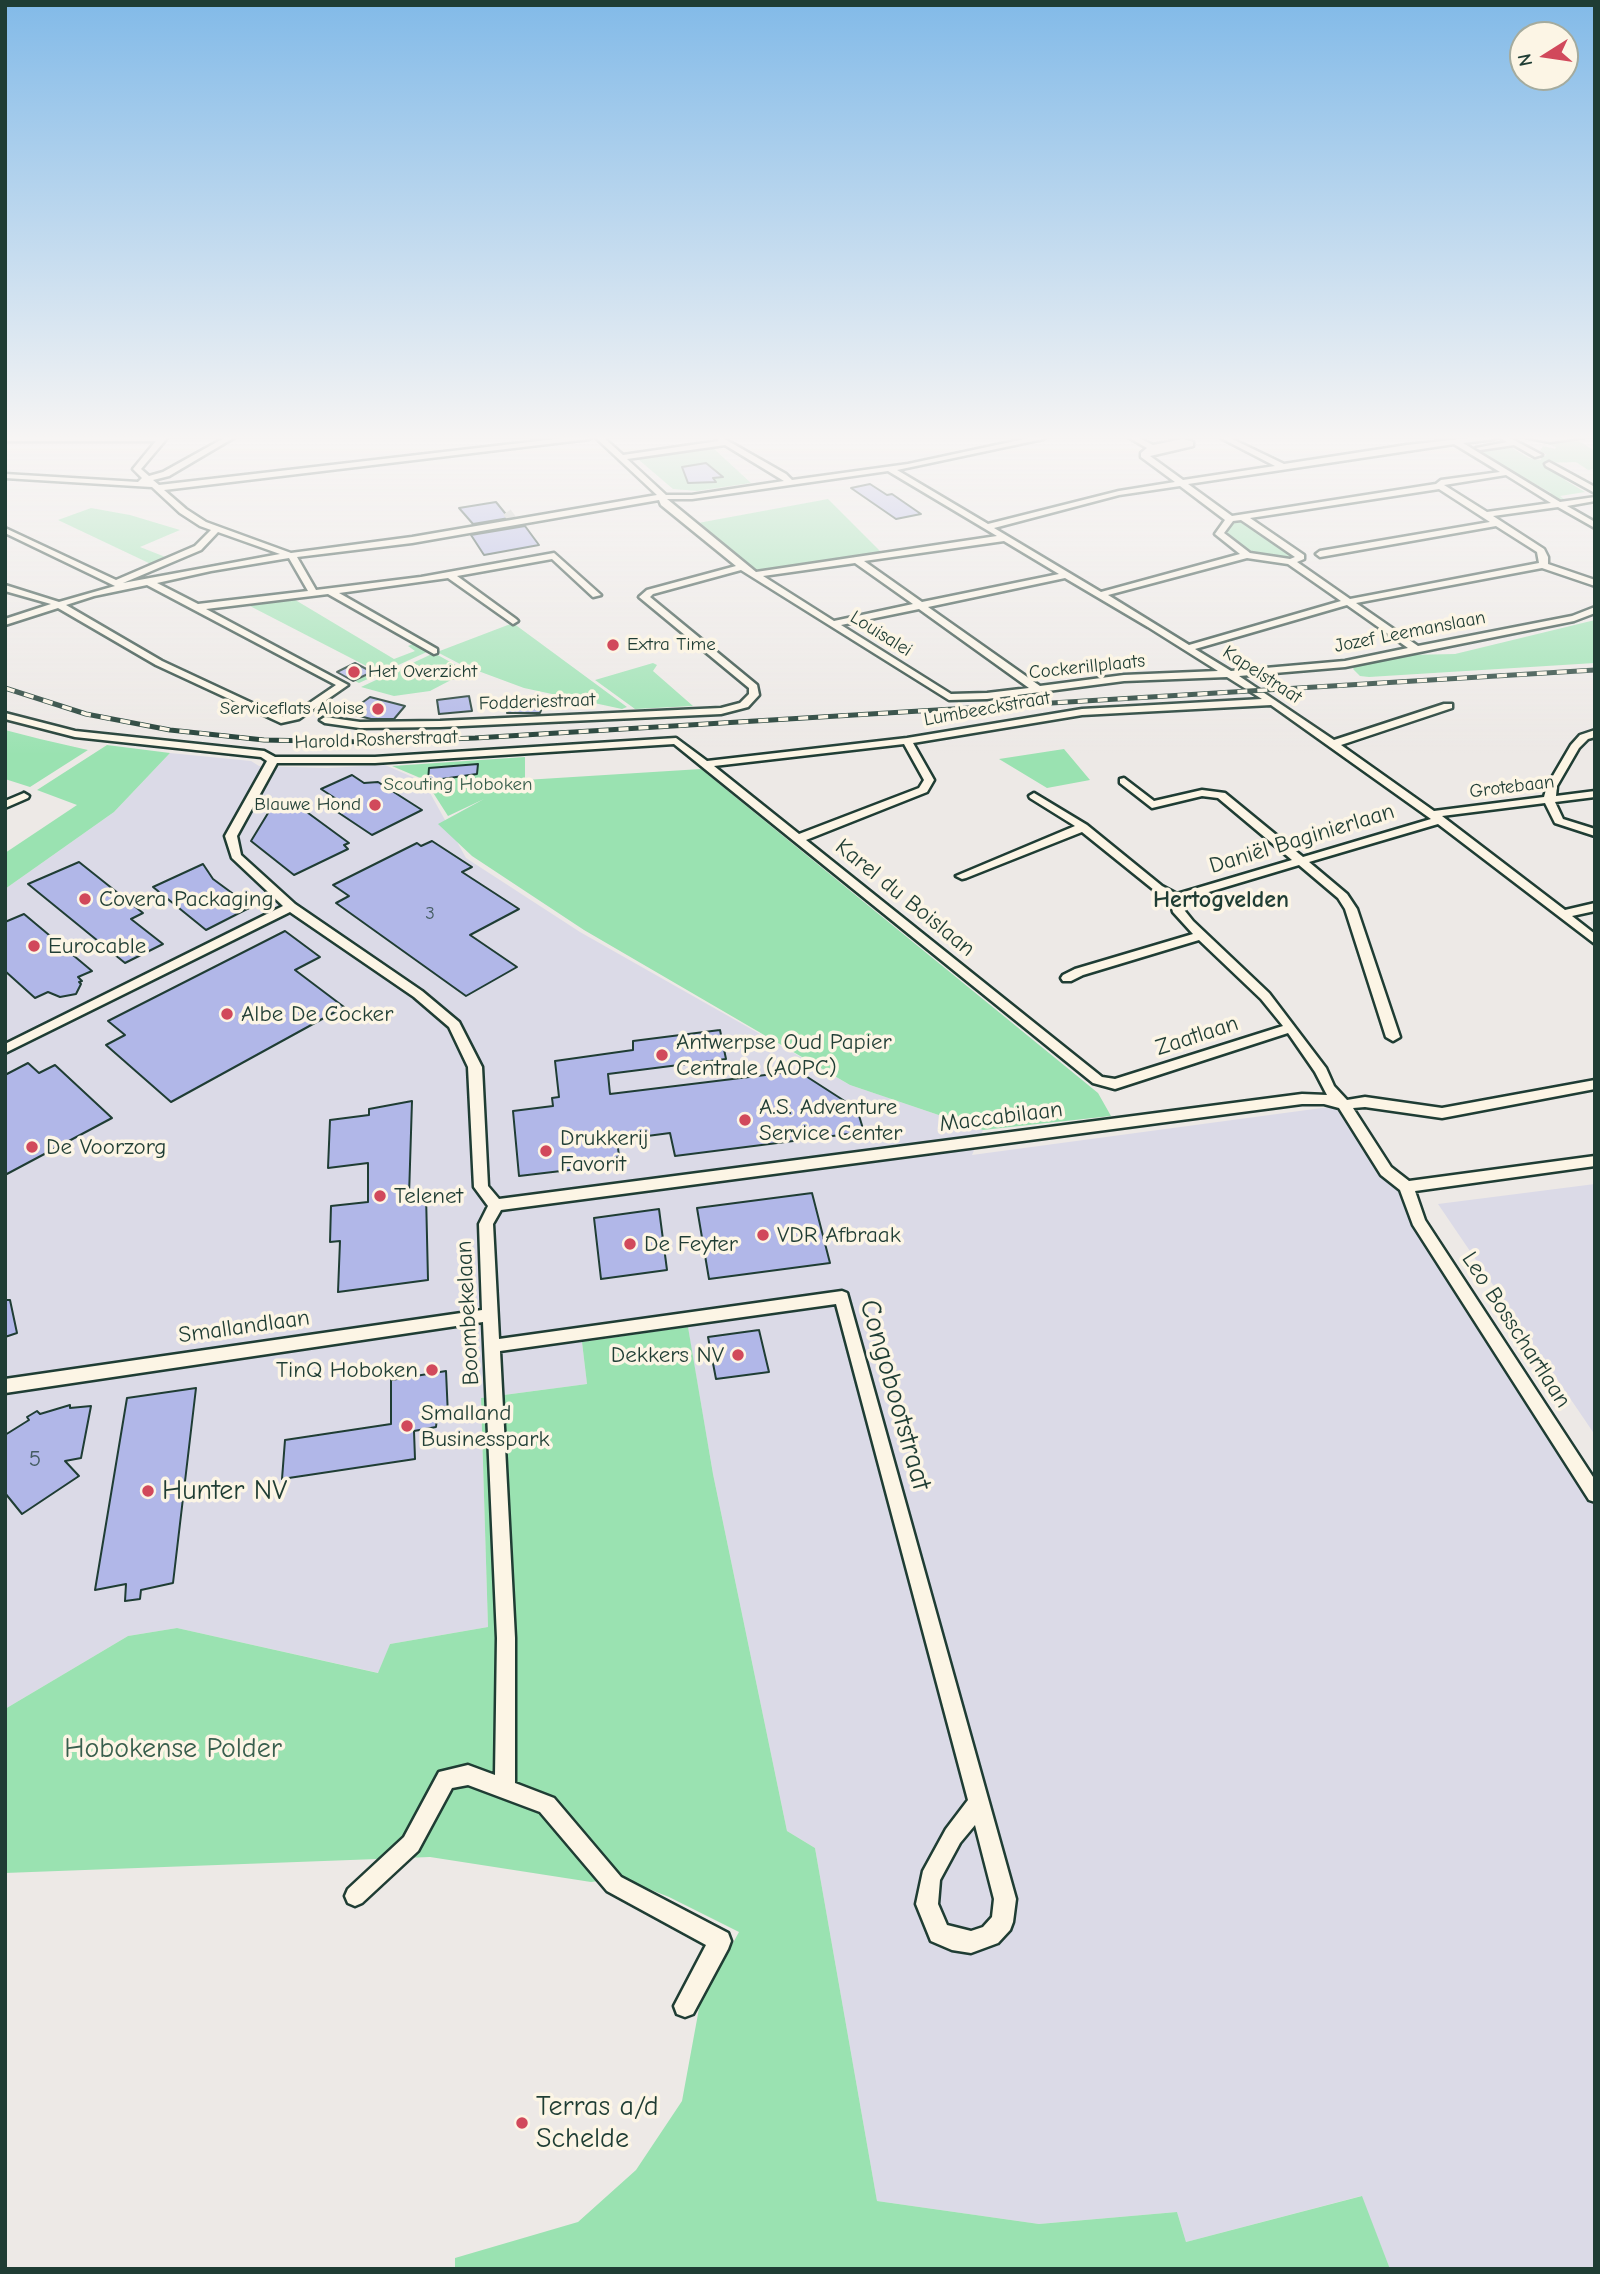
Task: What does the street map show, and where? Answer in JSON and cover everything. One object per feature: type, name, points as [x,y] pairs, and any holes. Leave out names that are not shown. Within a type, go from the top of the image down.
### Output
[{"type":"street","points":[[32,543],[120,585],[292,555],[387,543]]},
{"type":"street","points":[[5,622],[62,607],[120,585],[198,548],[203,543]]},
{"type":"street","points":[[257,543],[292,555],[312,591]]},
{"type":"street","name":"Louisalei","points":[[713,543],[754,575],[949,697]]},
{"type":"street","points":[[754,575],[967,543]]},
{"type":"street","name":"Kapelstraat","points":[[1012,543],[1273,702],[1436,817],[1595,940]]},
{"type":"street","points":[[1231,543],[1247,555]]},
{"type":"street","points":[[1281,543],[1301,557],[1291,562]]},
{"type":"street","points":[[1320,554],[1382,543]]},
{"type":"street","points":[[1529,543],[1541,551],[1544,565]]},
{"type":"street","points":[[1099,595],[1247,555],[1291,562],[1417,650]]},
{"type":"street","points":[[331,593],[554,556],[596,595]]},
{"type":"street","points":[[855,559],[1039,690]]},
{"type":"street","points":[[1187,648],[1348,602],[1544,565],[1595,583]]},
{"type":"street","name":"Fodderiestraat","points":[[325,720],[360,725],[402,725],[657,715],[721,711],[749,702],[754,695],[754,687],[644,597],[650,592],[742,567]]},
{"type":"street","points":[[450,575],[513,621]]},
{"type":"street","points":[[832,624],[1065,575]]},
{"type":"street","points":[[5,588],[62,607],[159,663],[285,720],[295,718],[343,685],[149,582]]},
{"type":"street","points":[[198,607],[324,590],[433,651]]},
{"type":"street","name":"Jozef Leemanslaan","points":[[1228,674],[1345,663],[1574,618],[1595,610]]},
{"type":"street","name":"Cockerillplaats","points":[[949,697],[1039,690],[1124,678],[1228,674]]},
{"type":"street","name":"Lumbeeckstraat","points":[[708,764],[907,741],[1082,712],[1273,702]]},
{"type":"street","points":[[1333,744],[1448,706]]},
{"type":"street","points":[[657,715],[670,741]]},
{"type":"street","name":"Harold Rosherstraat","points":[[5,716],[75,734],[264,754],[273,760],[375,760],[670,741]]},
{"type":"street","points":[[1594,834],[1559,821],[1549,801],[1552,786],[1575,747],[1584,737],[1595,733]]},
{"type":"street","name":"Karel du Boislaan","points":[[670,741],[681,743],[708,764],[1080,1068],[1098,1080],[1115,1084]]},
{"type":"street","points":[[800,838],[923,790],[929,780],[907,741]]},
{"type":"street","points":[[273,760],[237,821],[231,836],[232,845],[244,866],[292,907],[418,994],[454,1025],[475,1067],[481,1187],[496,1205]]},
{"type":"street","points":[[1124,781],[1152,805],[1202,793],[1220,795],[1343,896],[1350,907],[1393,1037]]},
{"type":"street","name":"Grotebaan","points":[[1436,817],[1595,794]]},
{"type":"street","points":[[5,805],[24,796]]},
{"type":"street","points":[[1034,796],[1083,827],[1158,888],[1176,898]]},
{"type":"street","name":"Daniël Baginierlaan","points":[[1176,898],[1436,817]]},
{"type":"street","points":[[962,876],[1083,827]]},
{"type":"street","name":"Leo Bosschartlaan","points":[[1176,898],[1179,912],[1265,996],[1291,1028],[1321,1071],[1328,1088],[1344,1105],[1386,1171],[1406,1187],[1418,1221],[1595,1495]]},
{"type":"street","points":[[5,1049],[292,907]]},
{"type":"street","points":[[1564,914],[1595,907]]},
{"type":"street","points":[[1067,978],[1079,972],[1203,935]]},
{"type":"street","name":"Zaatlaan","points":[[1115,1084],[1291,1028]]},
{"type":"street","name":"Maccabilaan","points":[[496,1205],[1302,1099],[1325,1099],[1344,1105],[1364,1102],[1442,1113],[1595,1084]]},
{"type":"street","points":[[1406,1187],[1595,1161]]},
{"type":"street","name":"Boombekelaan","points":[[496,1205],[486,1224],[494,1346],[506,1638],[505,1787]]},
{"type":"street","name":"Congobootstraat","points":[[494,1346],[842,1297],[1005,1899],[1002,1922],[990,1935],[971,1942],[952,1939],[939,1933],[929,1911],[926,1894],[930,1878],[953,1836],[979,1803]]},
{"type":"street","name":"Smallandlaan","points":[[5,1386],[491,1315]]},
{"type":"street","points":[[355,1896],[411,1844],[446,1779],[468,1774],[547,1805],[614,1884],[720,1941],[685,2006]]},
{"type":"shaded area","points":[[170,753],[251,761],[259,766],[327,768],[385,765],[424,782],[466,858],[580,932],[850,1085],[983,1130],[972,1155],[1344,1105],[1595,1497],[1595,2269],[1390,2269],[1361,2196],[1186,2242],[1177,2212],[1039,2224],[877,2201],[815,1848],[787,1831],[713,1474],[688,1328],[582,1342],[587,1384],[481,1398],[488,1627],[390,1644],[379,1673],[177,1628],[128,1636],[5,1709],[5,889],[114,812]]},
{"type":"shaded area","points":[[1595,1184],[1595,1435],[1438,1204]]},
{"type":"green space","points":[[107,543],[149,543],[140,547],[168,558],[153,565]]},
{"type":"green space","points":[[721,543],[872,543],[881,552],[753,571]]},
{"type":"green space","points":[[1238,543],[1275,543],[1293,556],[1285,559],[1253,555]]},
{"type":"green space","points":[[292,598],[394,659],[415,651],[408,646],[415,643],[429,651],[359,683],[355,681],[376,671],[246,604]]},
{"type":"green space","points":[[1595,620],[1595,663],[1369,677],[1360,676],[1353,669],[1356,665],[1407,655],[1455,654]]},
{"type":"green space","points":[[513,623],[627,707],[622,709],[524,688],[462,665],[437,652]]},
{"type":"green space","points":[[434,653],[474,675],[467,680],[451,680],[430,691],[394,696],[361,687]]},
{"type":"green space","points":[[653,663],[657,665],[653,671],[693,706],[635,709],[595,680]]},
{"type":"green space","points":[[5,730],[88,750],[30,787],[5,779]]},
{"type":"green space","points":[[107,745],[170,753],[114,812],[5,889],[5,853],[77,805],[37,790]]},
{"type":"green space","points":[[1064,749],[1090,780],[1047,788],[999,759]]},
{"type":"green space","name":"Scouting Hoboken","points":[[525,757],[525,780],[701,769],[1098,1093],[1111,1116],[983,1130],[850,1085],[584,930],[472,856],[438,824],[484,799],[448,816],[425,780],[392,766]]},
{"type":"green space","name":"Hobokense Polder","points":[[688,1327],[713,1474],[787,1831],[815,1848],[877,2201],[1039,2224],[1177,2212],[1186,2242],[1362,2196],[1390,2269],[455,2269],[455,2258],[578,2222],[636,2170],[682,2101],[700,2003],[739,1932],[669,1897],[621,1878],[591,1882],[430,1857],[5,1873],[5,1709],[128,1636],[177,1628],[378,1673],[390,1644],[488,1627],[481,1398],[587,1384],[582,1342]]},
{"type":"building","points":[[476,543],[539,545],[484,555]]},
{"type":"building","name":"Het Overzicht","points":[[355,663],[372,672],[353,681],[337,672]]},
{"type":"building","points":[[469,696],[472,711],[439,714],[437,700]]},
{"type":"building","name":"Serviceflats Aloise","points":[[370,697],[405,706],[394,719],[371,719],[348,713]]},
{"type":"building","points":[[512,699],[545,700],[540,713],[507,713]]},
{"type":"building","points":[[478,764],[477,774],[428,781],[429,768]]},
{"type":"building","name":"Blauwe Hond","points":[[352,775],[364,783],[378,782],[422,810],[372,835],[324,803],[344,804],[321,789]]},
{"type":"building","points":[[276,800],[309,802],[304,810],[349,843],[344,845],[348,849],[294,875],[251,841]]},
{"type":"building","points":[[432,841],[472,867],[462,872],[519,909],[470,935],[517,967],[466,996],[336,903],[349,896],[333,885],[417,843],[421,846]]},
{"type":"building","name":"Covera Packaging","points":[[79,862],[143,913],[131,919],[163,944],[125,963],[28,884]]},
{"type":"building","points":[[203,864],[213,879],[251,907],[206,930],[153,887]]},
{"type":"building","name":"Eurocable","points":[[24,914],[92,971],[78,977],[82,981],[79,982],[81,984],[76,994],[60,997],[48,992],[35,998],[5,971],[5,922]]},
{"type":"building","name":"Albe De Cocker","points":[[285,931],[320,957],[295,970],[344,1007],[171,1102],[106,1045],[125,1035],[108,1021]]},
{"type":"building","points":[[720,1030],[726,1059],[608,1074],[610,1094],[798,1071],[857,1109],[864,1132],[675,1156],[670,1133],[617,1140],[620,1164],[519,1176],[513,1111],[553,1106],[552,1098],[559,1097],[555,1061],[633,1050],[633,1041]]},
{"type":"building","name":"De Voorzorg","points":[[28,1063],[39,1073],[55,1065],[112,1118],[5,1175],[5,1075]]},
{"type":"building","name":"Telenet","points":[[412,1101],[409,1196],[426,1194],[428,1280],[338,1292],[340,1241],[330,1242],[331,1206],[368,1202],[368,1163],[328,1168],[330,1120],[369,1115],[369,1109]]},
{"type":"building","name":"VDR Afbraak","points":[[812,1193],[830,1263],[709,1279],[697,1208]]},
{"type":"building","name":"De Feyter","points":[[659,1209],[667,1270],[601,1279],[594,1218]]},
{"type":"building","points":[[5,1300],[10,1300],[17,1333],[5,1337]]},
{"type":"building","name":"Dekkers NV","points":[[759,1330],[769,1372],[716,1379],[708,1337]]},
{"type":"building","name":"Smalland Businesspark","points":[[446,1371],[448,1416],[437,1418],[436,1427],[414,1431],[415,1459],[282,1479],[285,1440],[391,1424],[391,1380]]},
{"type":"building","name":"Hunter NV","points":[[196,1388],[173,1583],[141,1590],[140,1599],[125,1601],[126,1584],[95,1590],[127,1398]]},
{"type":"building","points":[[70,1405],[70,1408],[91,1406],[81,1458],[65,1461],[79,1476],[22,1514],[5,1493],[5,1435],[29,1420],[27,1417],[37,1411],[40,1414]]},
{"type":"waterway","points":[[580,586],[590,595]]},
{"type":"railway","points":[[5,688],[86,714],[170,730],[264,740],[367,742],[475,738],[1595,670]]},
{"type":"place","name":"Extra Time","points":[[613,645]]},
{"type":"place","name":"Het Overzicht","points":[[354,672]]},
{"type":"place","name":"Serviceflats Aloise","points":[[378,709]]},
{"type":"place","name":"Blauwe Hond","points":[[375,805]]},
{"type":"place","name":"Covera Packaging","points":[[85,899]]},
{"type":"place","name":"Eurocable","points":[[34,946]]},
{"type":"place","name":"Albe De Cocker","points":[[227,1014]]},
{"type":"place","name":"Antwerpse Oud Papier Centrale (AOPC)","points":[[662,1055]]},
{"type":"place","name":"A.S. Adventure Service Center","points":[[745,1120]]},
{"type":"place","name":"De Voorzorg","points":[[32,1147]]},
{"type":"place","name":"Drukkerij Favorit","points":[[546,1151]]},
{"type":"place","name":"Telenet","points":[[380,1196]]},
{"type":"place","name":"VDR Afbraak","points":[[763,1235]]},
{"type":"place","name":"De Feyter","points":[[630,1244]]},
{"type":"place","name":"Dekkers NV","points":[[738,1355]]},
{"type":"place","name":"TinQ Hoboken","points":[[432,1370]]},
{"type":"place","name":"Smalland Businesspark","points":[[407,1426]]},
{"type":"place","name":"Hunter NV","points":[[148,1491]]},
{"type":"place","name":"Terras a/d Schelde","points":[[522,2123]]},
{"type":"district","name":"Hertogvelden","points":[[1221,900]]}]
